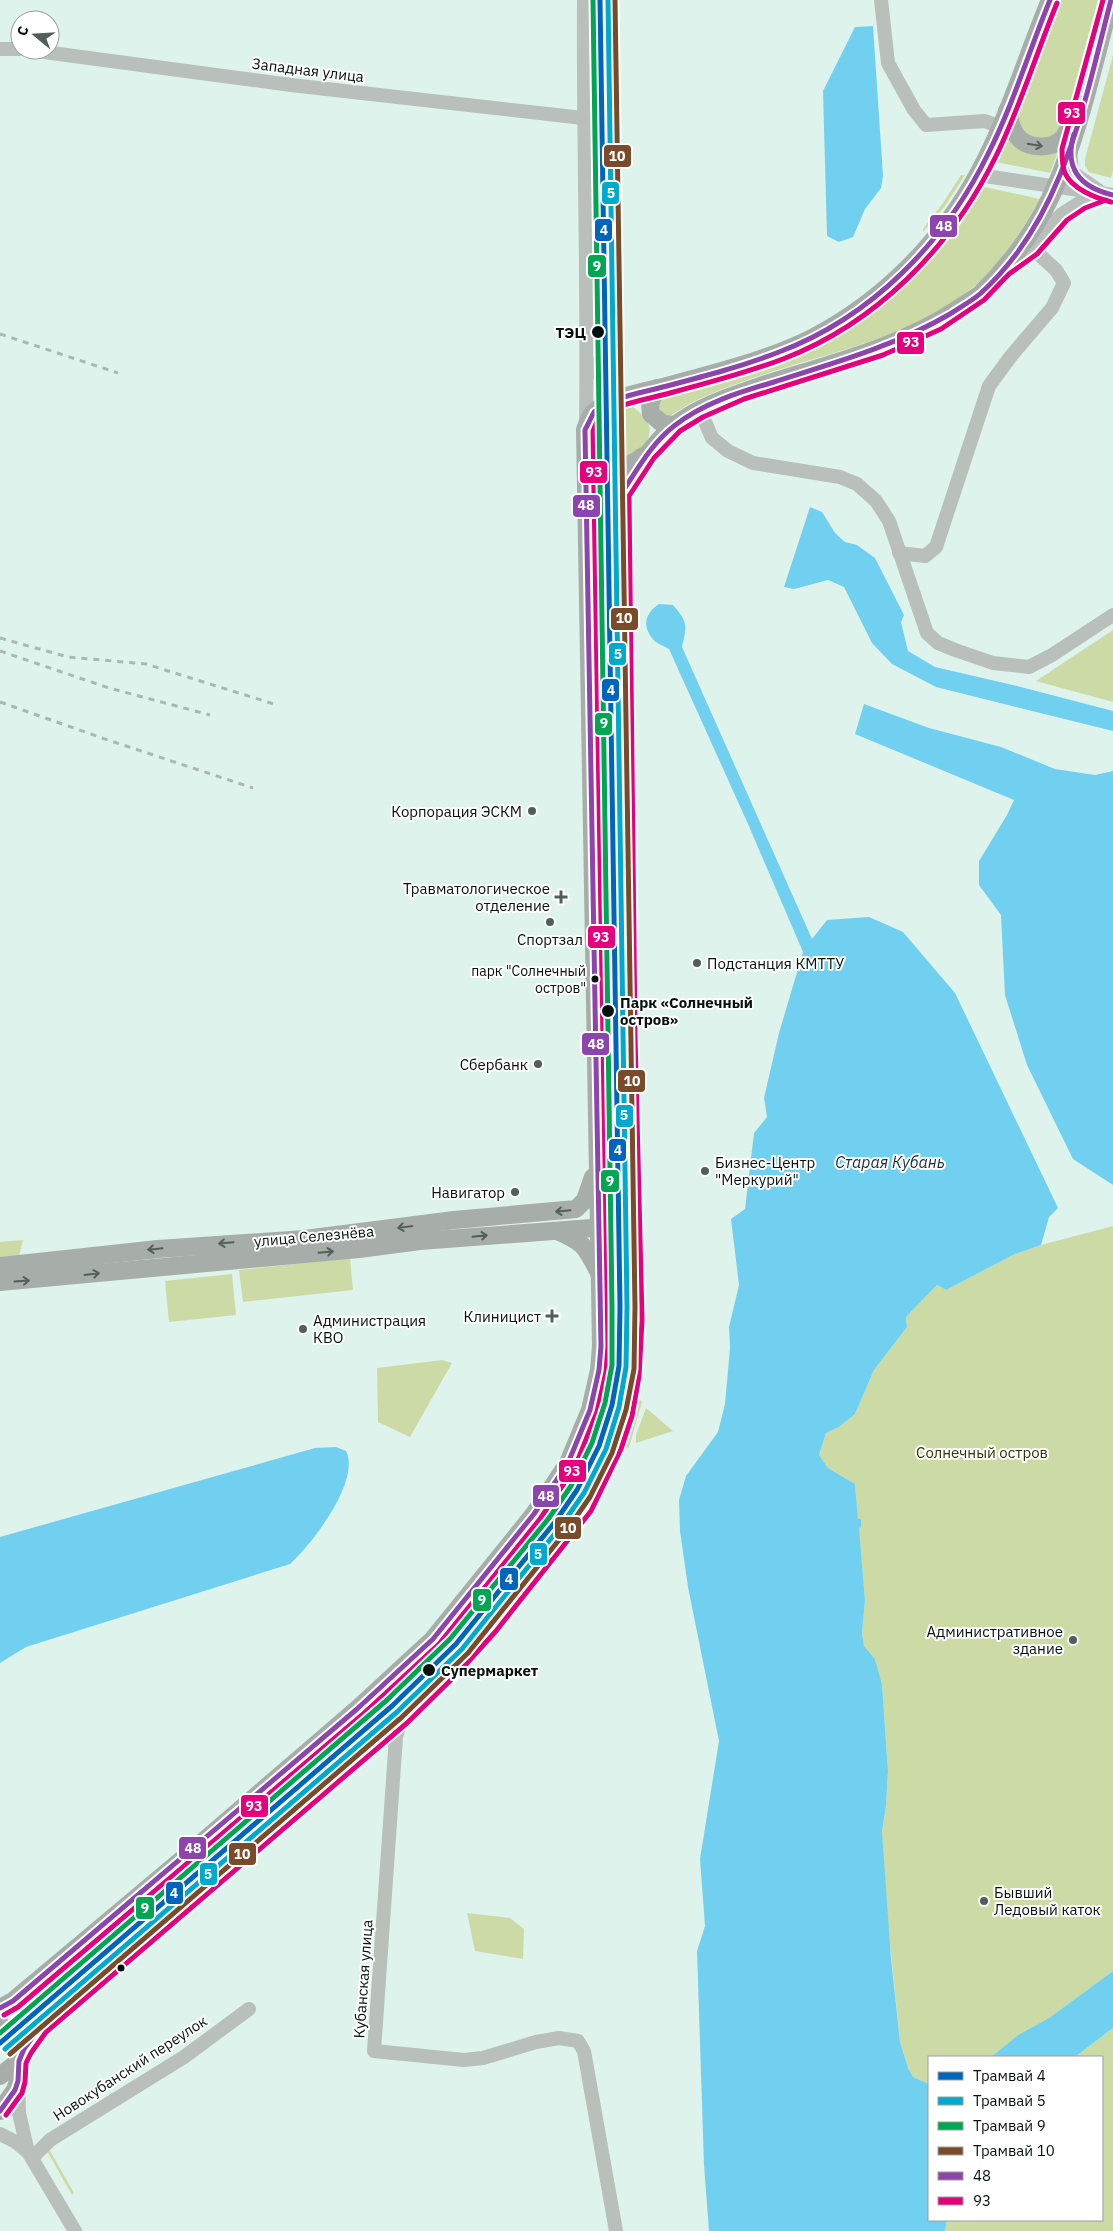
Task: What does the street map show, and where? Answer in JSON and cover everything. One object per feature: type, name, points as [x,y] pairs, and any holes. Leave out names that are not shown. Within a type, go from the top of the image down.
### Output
[{"type":"main road","points":[[0,2008],[13,2001],[185,1857],[378,1691],[433,1639],[534,1514],[568,1463],[590,1410],[599,1370],[601,1346],[586,497],[586,430],[590,417],[596,411],[625,397],[749,362],[812,338],[856,312],[902,274],[953,214],[978,175],[1007,110],[1050,0]]},
{"type":"main road","points":[[586,453],[601,464],[616,468],[636,462],[648,453],[675,425],[700,410],[741,392],[881,348],[937,322],[980,294],[1004,268],[1036,223],[1056,185],[1069,149],[1111,0]]},
{"type":"main road","points":[[1007,110],[1018,138],[1028,144],[1041,147],[1063,138],[1087,86]]},
{"type":"main road","points":[[657,388],[650,404],[651,414],[663,424],[675,425]]},
{"type":"main road","points":[[621,494],[648,453]]},
{"type":"main road","points":[[0,2076],[19,2061],[31,2037],[40,2028],[402,1717],[454,1667],[484,1633],[585,1506],[614,1446],[624,1415],[635,1347],[621,494],[617,486],[611,481],[601,481],[594,484],[586,497]]},
{"type":"main road","name":"улица Селезнёва","points":[[0,1266],[158,1248],[305,1239],[454,1220],[576,1209],[585,1200],[589,1192],[597,1162]]},
{"type":"main road","name":"улица Селезнёва","points":[[0,1282],[359,1249],[420,1241],[632,1225]]},
{"type":"main road","name":"улица Селезнёва","points":[[554,1230],[579,1241],[584,1246],[600,1275]]},
{"type":"main road","points":[[378,1691],[402,1717]]},
{"type":"main road","points":[[0,2024],[7,2030],[14,2041],[19,2061],[18,2081],[12,2096],[0,2111]]},
{"type":"street","points":[[584,0],[583,118],[587,360],[586,430]]},
{"type":"street","points":[[882,0],[888,63],[914,110],[926,125],[985,121],[1000,127]]},
{"type":"street","name":"Западная улица","points":[[60,54],[291,85],[583,118]]},
{"type":"street","points":[[1069,149],[1072,172],[1108,194]]},
{"type":"street","points":[[978,175],[1108,194]]},
{"type":"street","points":[[1004,268],[1032,248],[1062,214],[1082,201],[1108,194]]},
{"type":"street","points":[[899,553],[925,556],[936,547],[989,386],[1011,356],[1052,308],[1064,283],[1056,270],[1032,248]]},
{"type":"street","points":[[587,360],[605,382],[625,397]]},
{"type":"street","points":[[700,410],[712,438],[728,451],[753,463],[840,477],[857,484],[876,501],[889,521],[928,633],[938,643],[993,663],[1028,667],[1052,655],[1113,615]]},
{"type":"street","name":"Кубанская улица","points":[[402,1717],[396,1737],[374,2051],[464,2060],[484,2058],[527,2044],[559,2038],[578,2041],[584,2051],[616,2231]]},
{"type":"street","name":"Новокубанский переулок","points":[[30,2155],[50,2140],[184,2056],[249,2009]]},
{"type":"street","points":[[18,2081],[19,2113],[30,2155],[75,2231]]},
{"type":"street","points":[[0,2134],[16,2142],[30,2155]]},
{"type":"green space","points":[[1061,0],[1098,0],[1064,126],[1052,137],[1042,139],[1031,137],[1024,133],[1015,117]]},
{"type":"green space","points":[[1113,55],[1113,171],[1111,178],[1089,172],[1085,166],[1085,159]]},
{"type":"green space","points":[[1008,131],[1061,144],[1050,173],[996,162]]},
{"type":"green space","points":[[961,175],[965,175],[945,206],[923,232],[923,229]]},
{"type":"green space","points":[[984,187],[1040,199],[1006,252],[993,268],[970,290],[944,308],[916,323],[857,346],[726,388],[688,405],[665,420],[656,401],[729,379],[796,354],[828,339],[859,320],[889,298],[919,272],[954,231]]},
{"type":"green space","points":[[633,407],[646,418],[650,429],[648,439],[639,452],[614,462],[614,410]]},
{"type":"green space","points":[[1113,630],[1113,702],[1036,681]]},
{"type":"green space","name":"Солнечный остров","points":[[1113,1226],[1113,1971],[1049,2018],[1018,2035],[992,2056],[928,2056],[928,2084],[913,2077],[908,2068],[900,2042],[885,1894],[882,1832],[888,1771],[882,1684],[875,1659],[864,1646],[862,1633],[865,1600],[855,1484],[828,1468],[819,1455],[826,1433],[839,1427],[855,1414],[874,1370],[907,1327],[906,1317],[937,1285],[946,1290],[1015,1254],[1041,1245]]},
{"type":"green space","points":[[23,1240],[19,1256],[0,1258],[0,1242]]},
{"type":"green space","points":[[350,1258],[353,1290],[243,1302],[239,1270]]},
{"type":"green space","points":[[232,1274],[236,1315],[169,1322],[165,1281]]},
{"type":"green space","points":[[442,1360],[452,1363],[410,1437],[378,1422],[377,1368]]},
{"type":"green space","points":[[637,1395],[642,1402],[629,1447],[620,1454]]},
{"type":"green space","points":[[646,1408],[673,1431],[636,1443],[636,1435]]},
{"type":"green space","points":[[467,1913],[510,1918],[524,1929],[523,1959],[475,1951]]},
{"type":"green space","points":[[1113,2028],[1113,2231],[945,2231],[947,2221],[1103,2221],[1103,2056],[1076,2056]]},
{"type":"green space","points":[[49,2149],[74,2193],[72,2195],[47,2151]]},
{"type":"water","points":[[873,26],[883,176],[881,188],[865,209],[853,237],[839,242],[827,236],[823,91],[855,27]]},
{"type":"water","points":[[810,507],[822,512],[835,533],[845,542],[857,545],[875,558],[904,615],[901,622],[908,651],[935,667],[1113,711],[1113,731],[936,687],[892,664],[872,643],[844,587],[828,580],[794,589],[784,587]]},
{"type":"water","name":"Старая Кубань","points":[[659,604],[673,605],[684,620],[685,634],[682,647],[812,939],[827,920],[869,917],[903,932],[955,993],[1058,1208],[1049,1217],[1041,1245],[1015,1254],[946,1290],[937,1285],[906,1317],[907,1327],[874,1370],[855,1414],[839,1427],[826,1433],[819,1455],[828,1468],[855,1484],[858,1519],[861,1519],[861,1527],[859,1528],[865,1600],[862,1633],[864,1646],[875,1659],[882,1684],[888,1771],[882,1832],[891,1958],[900,2042],[908,2068],[913,2077],[928,2084],[928,2221],[947,2221],[945,2231],[709,2231],[704,2165],[697,1951],[705,1926],[700,1859],[719,1741],[688,1587],[680,1531],[679,1500],[686,1476],[718,1432],[725,1404],[730,1348],[729,1327],[739,1285],[731,1219],[745,1209],[754,1133],[767,1117],[764,1098],[779,1033],[803,952],[669,649],[655,641],[649,633],[646,623],[651,611]]},
{"type":"water","points":[[864,704],[929,728],[1001,747],[1055,769],[1095,775],[1113,771],[1113,1185],[1073,1159],[1027,1065],[1005,995],[1001,915],[979,885],[979,861],[1014,800],[855,734]]},
{"type":"water","points":[[336,1447],[346,1451],[349,1464],[347,1478],[341,1495],[310,1542],[290,1564],[26,1647],[0,1663],[0,1537],[315,1448]]},
{"type":"water","points":[[1113,1971],[1113,2028],[1076,2056],[992,2056],[1018,2035],[1049,2018]]},
{"type":"railway","points":[[0,334],[118,373]]},
{"type":"railway","points":[[0,638],[68,657],[146,664],[277,705]]},
{"type":"railway","points":[[0,651],[109,688],[210,715]]},
{"type":"railway","points":[[0,702],[253,788]]},
{"type":"tram line","name":"9","points":[[0,2033],[387,1700],[450,1639],[549,1518],[571,1486],[592,1443],[605,1403],[612,1365],[612,1307],[593,0]]},
{"type":"tram line","name":"4","points":[[0,2043],[392,1706],[456,1644],[555,1522],[577,1490],[599,1446],[612,1405],[619,1366],[620,1307],[600,0]]},
{"type":"tram line","name":"5","points":[[5,2049],[397,1712],[462,1649],[561,1526],[584,1493],[606,1449],[619,1407],[626,1367],[627,1307],[608,0]]},
{"type":"tram line","name":"10","points":[[10,2054],[402,1717],[468,1653],[567,1530],[590,1497],[612,1453],[626,1410],[634,1369],[635,1307],[615,0]]},
{"type":"transit line","name":"48","points":[[0,2008],[13,2001],[357,1709],[433,1639],[534,1514],[568,1463],[590,1410],[599,1370],[601,1346],[585,430],[594,412],[612,401],[738,366],[779,352],[813,337],[845,319],[875,297],[902,273],[950,217],[988,154],[1013,97],[1050,0]]},
{"type":"transit line","name":"93","points":[[1103,0],[1062,149],[1062,158],[1065,173],[1073,184],[1092,195],[1111,202]]},
{"type":"transit line","name":"48","points":[[0,2111],[15,2090],[18,2081],[19,2061],[24,2049],[40,2027],[402,1717],[454,1667],[490,1626],[585,1506],[614,1446],[625,1415],[632,1376],[635,1320],[628,1036],[621,494],[658,441],[674,426],[697,411],[735,394],[842,361],[886,345],[950,314],[981,293],[1009,263],[1033,230],[1051,194],[1067,157],[1080,118],[1111,0]]},
{"type":"transit line","name":"93","points":[[4,2015],[18,2007],[362,1715],[439,1644],[540,1519],[575,1467],[597,1412],[606,1372],[608,1346],[593,431],[599,417],[615,408],[755,369],[817,344],[850,325],[880,303],[908,278],[957,222],[995,158],[1020,100],[1057,3]]},
{"type":"transit line","name":"48","points":[[1074,134],[1071,157],[1077,174],[1091,187],[1113,195]]},
{"type":"transit line","name":"93","points":[[6,2115],[22,2093],[25,2082],[26,2063],[46,2032],[407,1723],[459,1672],[496,1631],[591,1511],[621,1449],[632,1416],[639,1376],[642,1320],[635,1036],[629,496],[654,458],[680,431],[703,417],[744,399],[883,355],[941,329],[984,300],[1009,274],[1037,254],[1067,220],[1085,208],[1106,200]]},
{"type":"place","name":"ТЭЦ","points":[[598,332]]},
{"type":"place","name":"Корпорация ЭСКМ","points":[[532,811]]},
{"type":"place","name":"Травматологическое отделение","points":[[561,897]]},
{"type":"place","name":"Спортзал","points":[[550,922]]},
{"type":"place","name":"Подстанция КМТТУ","points":[[697,963]]},
{"type":"place","name":"парк \"Солнечный остров\"","points":[[595,979]]},
{"type":"place","name":"Парк «Солнечный остров»","points":[[608,1011]]},
{"type":"place","name":"Сбербанк","points":[[538,1064]]},
{"type":"place","name":"Бизнес-Центр \"Меркурий\"","points":[[705,1171]]},
{"type":"place","name":"Навигатор","points":[[515,1192]]},
{"type":"place","name":"Клиницист","points":[[552,1316]]},
{"type":"place","name":"Администрация КВО","points":[[303,1329]]},
{"type":"place","name":"Административное здание","points":[[1073,1640]]},
{"type":"place","name":"Супермаркет","points":[[429,1670]]},
{"type":"place","name":"Бывший Ледовый каток","points":[[984,1901]]}]
